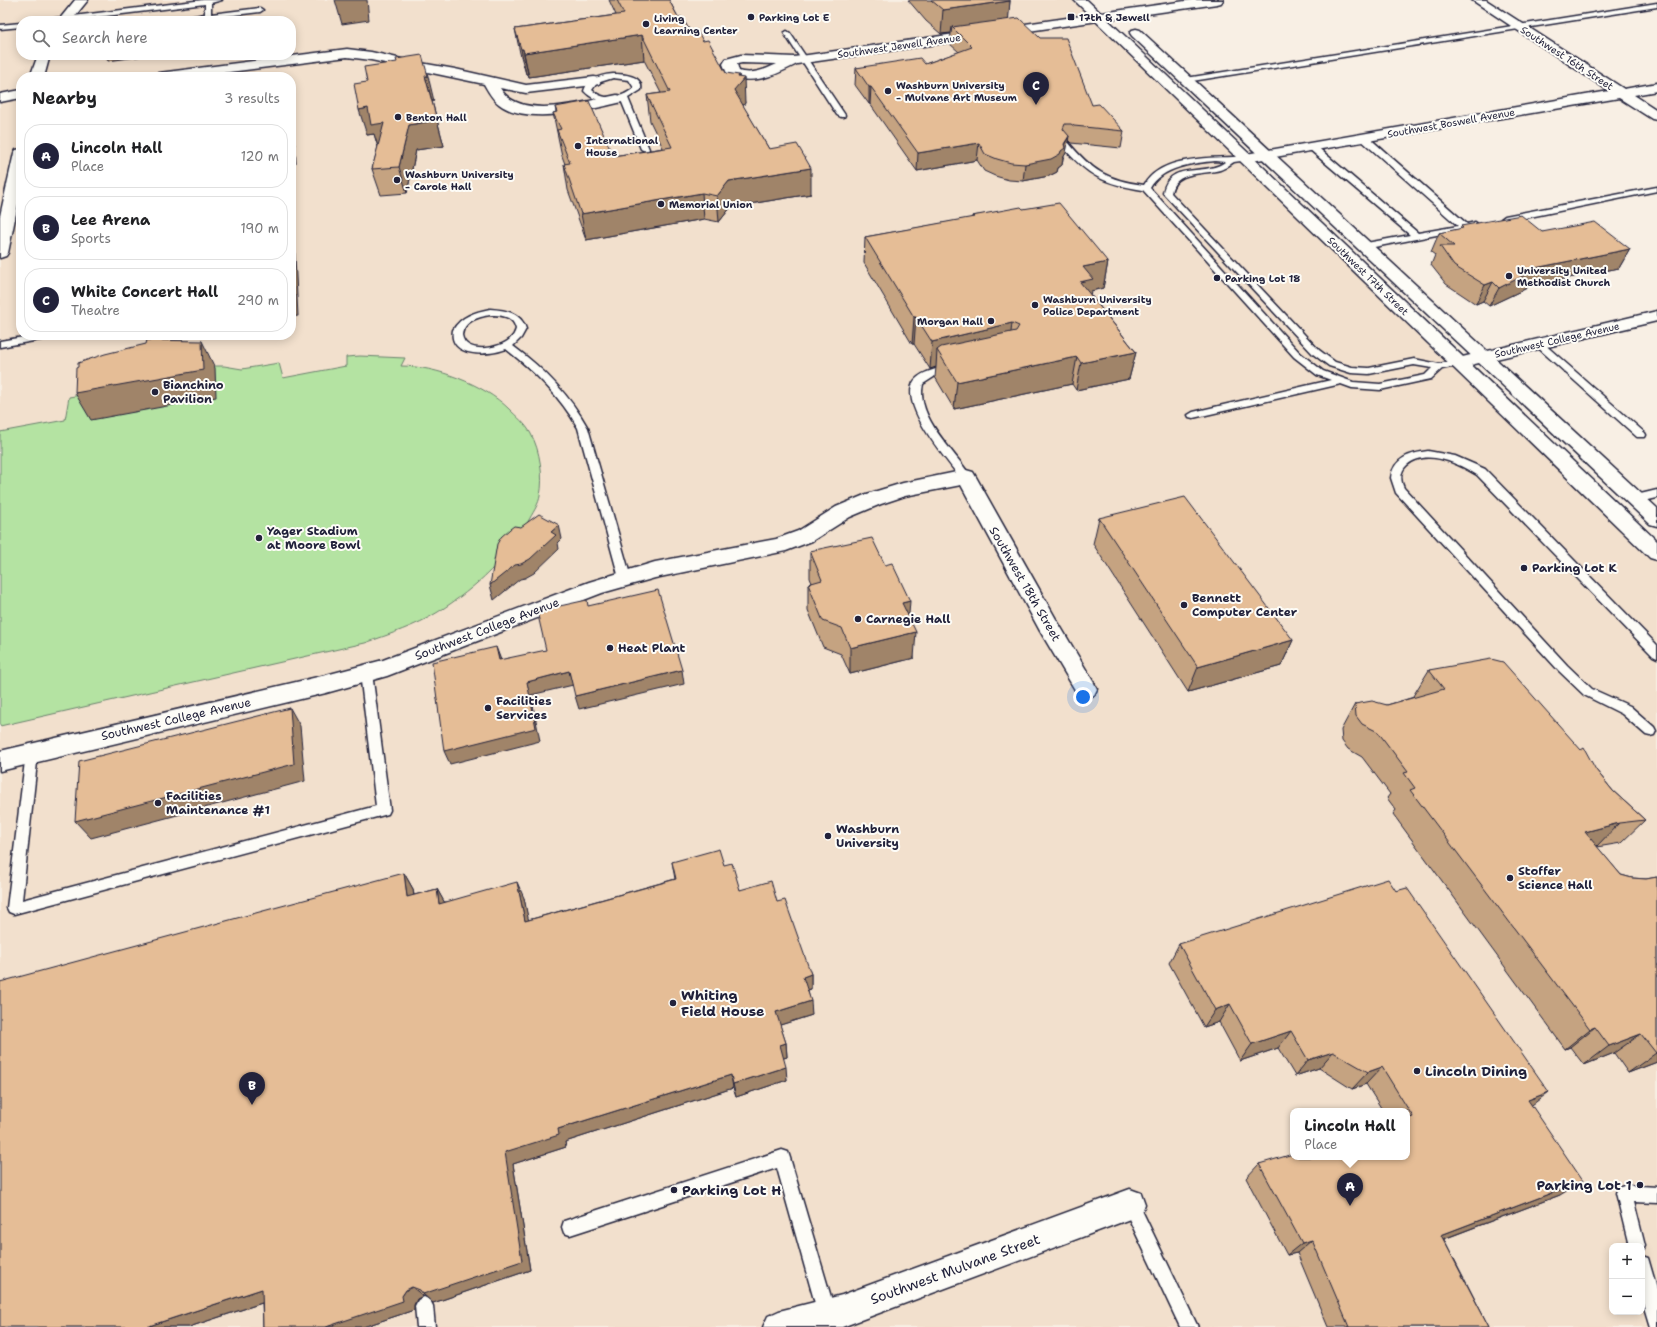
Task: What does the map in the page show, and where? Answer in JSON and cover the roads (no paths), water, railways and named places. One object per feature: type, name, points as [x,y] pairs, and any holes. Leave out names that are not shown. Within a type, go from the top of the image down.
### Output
[{"type":"street","points":[[68,16],[82,0]]},
{"type":"street","name":"Southwest 17th Street","points":[[1080,0],[1238,160],[1458,362],[1657,553]]},
{"type":"street","name":"Southwest 17th Street","points":[[1101,0],[1657,519]]},
{"type":"street","name":"Southwest Jewell Avenue","points":[[799,60],[1217,0]]},
{"type":"street","name":"Southwest 16th Street","points":[[1478,0],[1657,116]]},
{"type":"street","points":[[296,60],[347,53],[376,56],[409,65],[460,73],[490,82],[526,89],[594,81]]},
{"type":"street","points":[[39,72],[42,60]]},
{"type":"street","points":[[198,72],[292,60]]},
{"type":"street","points":[[490,82],[494,90],[505,102],[516,108],[529,110],[560,109],[620,98]]},
{"type":"street","name":"Southwest Boswell Avenue","points":[[1238,160],[1657,87]]},
{"type":"street","points":[[0,98],[16,95]]},
{"type":"street","points":[[0,253],[16,197]]},
{"type":"street","name":"Southwest College Avenue","points":[[1458,362],[1657,316]]},
{"type":"street","name":"Southwest College Avenue","points":[[0,761],[387,667],[596,587],[655,570],[779,546],[805,536],[843,512],[874,499],[902,490],[966,477]]},
{"type":"street","name":"Southwest 18th Street","points":[[966,477],[1048,625],[1086,689]]},
{"type":"street","name":"Southwest Mulvane Street","points":[[779,1327],[842,1311],[1130,1204]]},
{"type":"lane","points":[[95,16],[219,0]]},
{"type":"lane","points":[[208,1],[208,16],[260,10]]},
{"type":"lane","points":[[1186,80],[1657,5]]},
{"type":"lane","points":[[0,27],[16,25]]},
{"type":"lane","points":[[787,34],[799,60],[841,114]]},
{"type":"lane","points":[[613,76],[633,80],[637,83],[638,88],[632,94],[620,98],[600,98],[592,95],[588,91],[589,85],[594,81],[613,76]]},
{"type":"lane","points":[[620,98],[645,149]]},
{"type":"lane","points":[[1364,138],[1465,227]]},
{"type":"lane","points":[[1065,144],[1085,166],[1100,175],[1120,183],[1146,188],[1297,355],[1320,373],[1352,385],[1380,387],[1428,378],[1439,367]]},
{"type":"lane","points":[[1312,147],[1416,236]]},
{"type":"lane","points":[[1146,188],[1148,182],[1173,166],[1214,159],[1238,160]]},
{"type":"lane","points":[[1238,160],[1222,167],[1186,173],[1173,180],[1167,189],[1167,193],[1316,352],[1332,364],[1351,370],[1369,371],[1414,362],[1439,367],[1458,362]]},
{"type":"lane","points":[[1496,221],[1657,189]]},
{"type":"lane","points":[[1364,246],[1480,224]]},
{"type":"lane","points":[[483,313],[503,313],[514,317],[520,325],[520,334],[517,338],[506,345],[489,350],[472,350],[460,343],[456,334],[461,325],[470,318],[483,313]]},
{"type":"lane","points":[[0,344],[23,340]]},
{"type":"lane","points":[[1539,344],[1641,435]]},
{"type":"lane","points":[[506,345],[563,395],[575,411],[586,440],[625,578]]},
{"type":"lane","points":[[963,365],[935,371],[922,379],[918,383],[916,395],[919,406],[938,442],[966,477]]},
{"type":"lane","points":[[1193,415],[1342,381]]},
{"type":"lane","points":[[1655,733],[1626,710],[1588,692],[1563,668],[1400,490],[1396,479],[1399,467],[1410,459],[1433,455],[1458,460],[1481,472],[1657,653]]},
{"type":"lane","points":[[1636,499],[1657,494]]},
{"type":"lane","points":[[32,753],[14,908],[383,810],[366,673]]},
{"type":"lane","points":[[570,1227],[782,1158],[827,1314]]},
{"type":"lane","points":[[1636,1243],[1624,1193],[1657,1195]]},
{"type":"lane","points":[[1130,1204],[1189,1327]]},
{"type":"lane","points":[[1645,1276],[1657,1322]]},
{"type":"lane","points":[[424,1306],[426,1327]]},
{"type":"place","name":"Parking Lot E","points":[[751,17]]},
{"type":"place","name":"17th & Jewell","points":[[1071,17]]},
{"type":"place","name":"Living Learning Center","points":[[646,24]]},
{"type":"place","name":"Washburn University - Mulvane Art Museum","points":[[888,91]]},
{"type":"place","name":"White Concert Hall","points":[[1036,105]]},
{"type":"place","name":"Benton Hall","points":[[398,117]]},
{"type":"place","name":"International House","points":[[578,146]]},
{"type":"place","name":"Washburn University - Carole Hall","points":[[397,180]]},
{"type":"place","name":"Memorial Union","points":[[661,204]]},
{"type":"place","name":"University United Methodist Church","points":[[1509,276]]},
{"type":"place","name":"Parking Lot 18","points":[[1217,278]]},
{"type":"place","name":"Washburn University Police Department","points":[[1035,305]]},
{"type":"place","name":"Morgan Hall","points":[[991,321]]},
{"type":"place","name":"Bianchino Pavilion","points":[[155,392]]},
{"type":"place","name":"Yager Stadium at Moore Bowl","points":[[259,538]]},
{"type":"place","name":"Parking Lot K","points":[[1524,568]]},
{"type":"place","name":"Bennett Computer Center","points":[[1184,605]]},
{"type":"place","name":"Carnegie Hall","points":[[858,619]]},
{"type":"place","name":"Heat Plant","points":[[610,648]]},
{"type":"place","name":"Facilities Services","points":[[488,708]]},
{"type":"place","name":"Facilities Maintenance #1","points":[[158,803]]},
{"type":"place","name":"Washburn University","points":[[828,836]]},
{"type":"place","name":"Stoffer Science Hall","points":[[1510,878]]},
{"type":"place","name":"Whiting Field House","points":[[673,1003]]},
{"type":"place","name":"Lincoln Dining","points":[[1417,1071]]},
{"type":"place","name":"Lee Arena","points":[[252,1105]]},
{"type":"place","name":"Parking Lot 1","points":[[1640,1185]]},
{"type":"place","name":"Parking Lot H","points":[[674,1190]]},
{"type":"place","name":"Lincoln Hall","points":[[1350,1206]]}]
